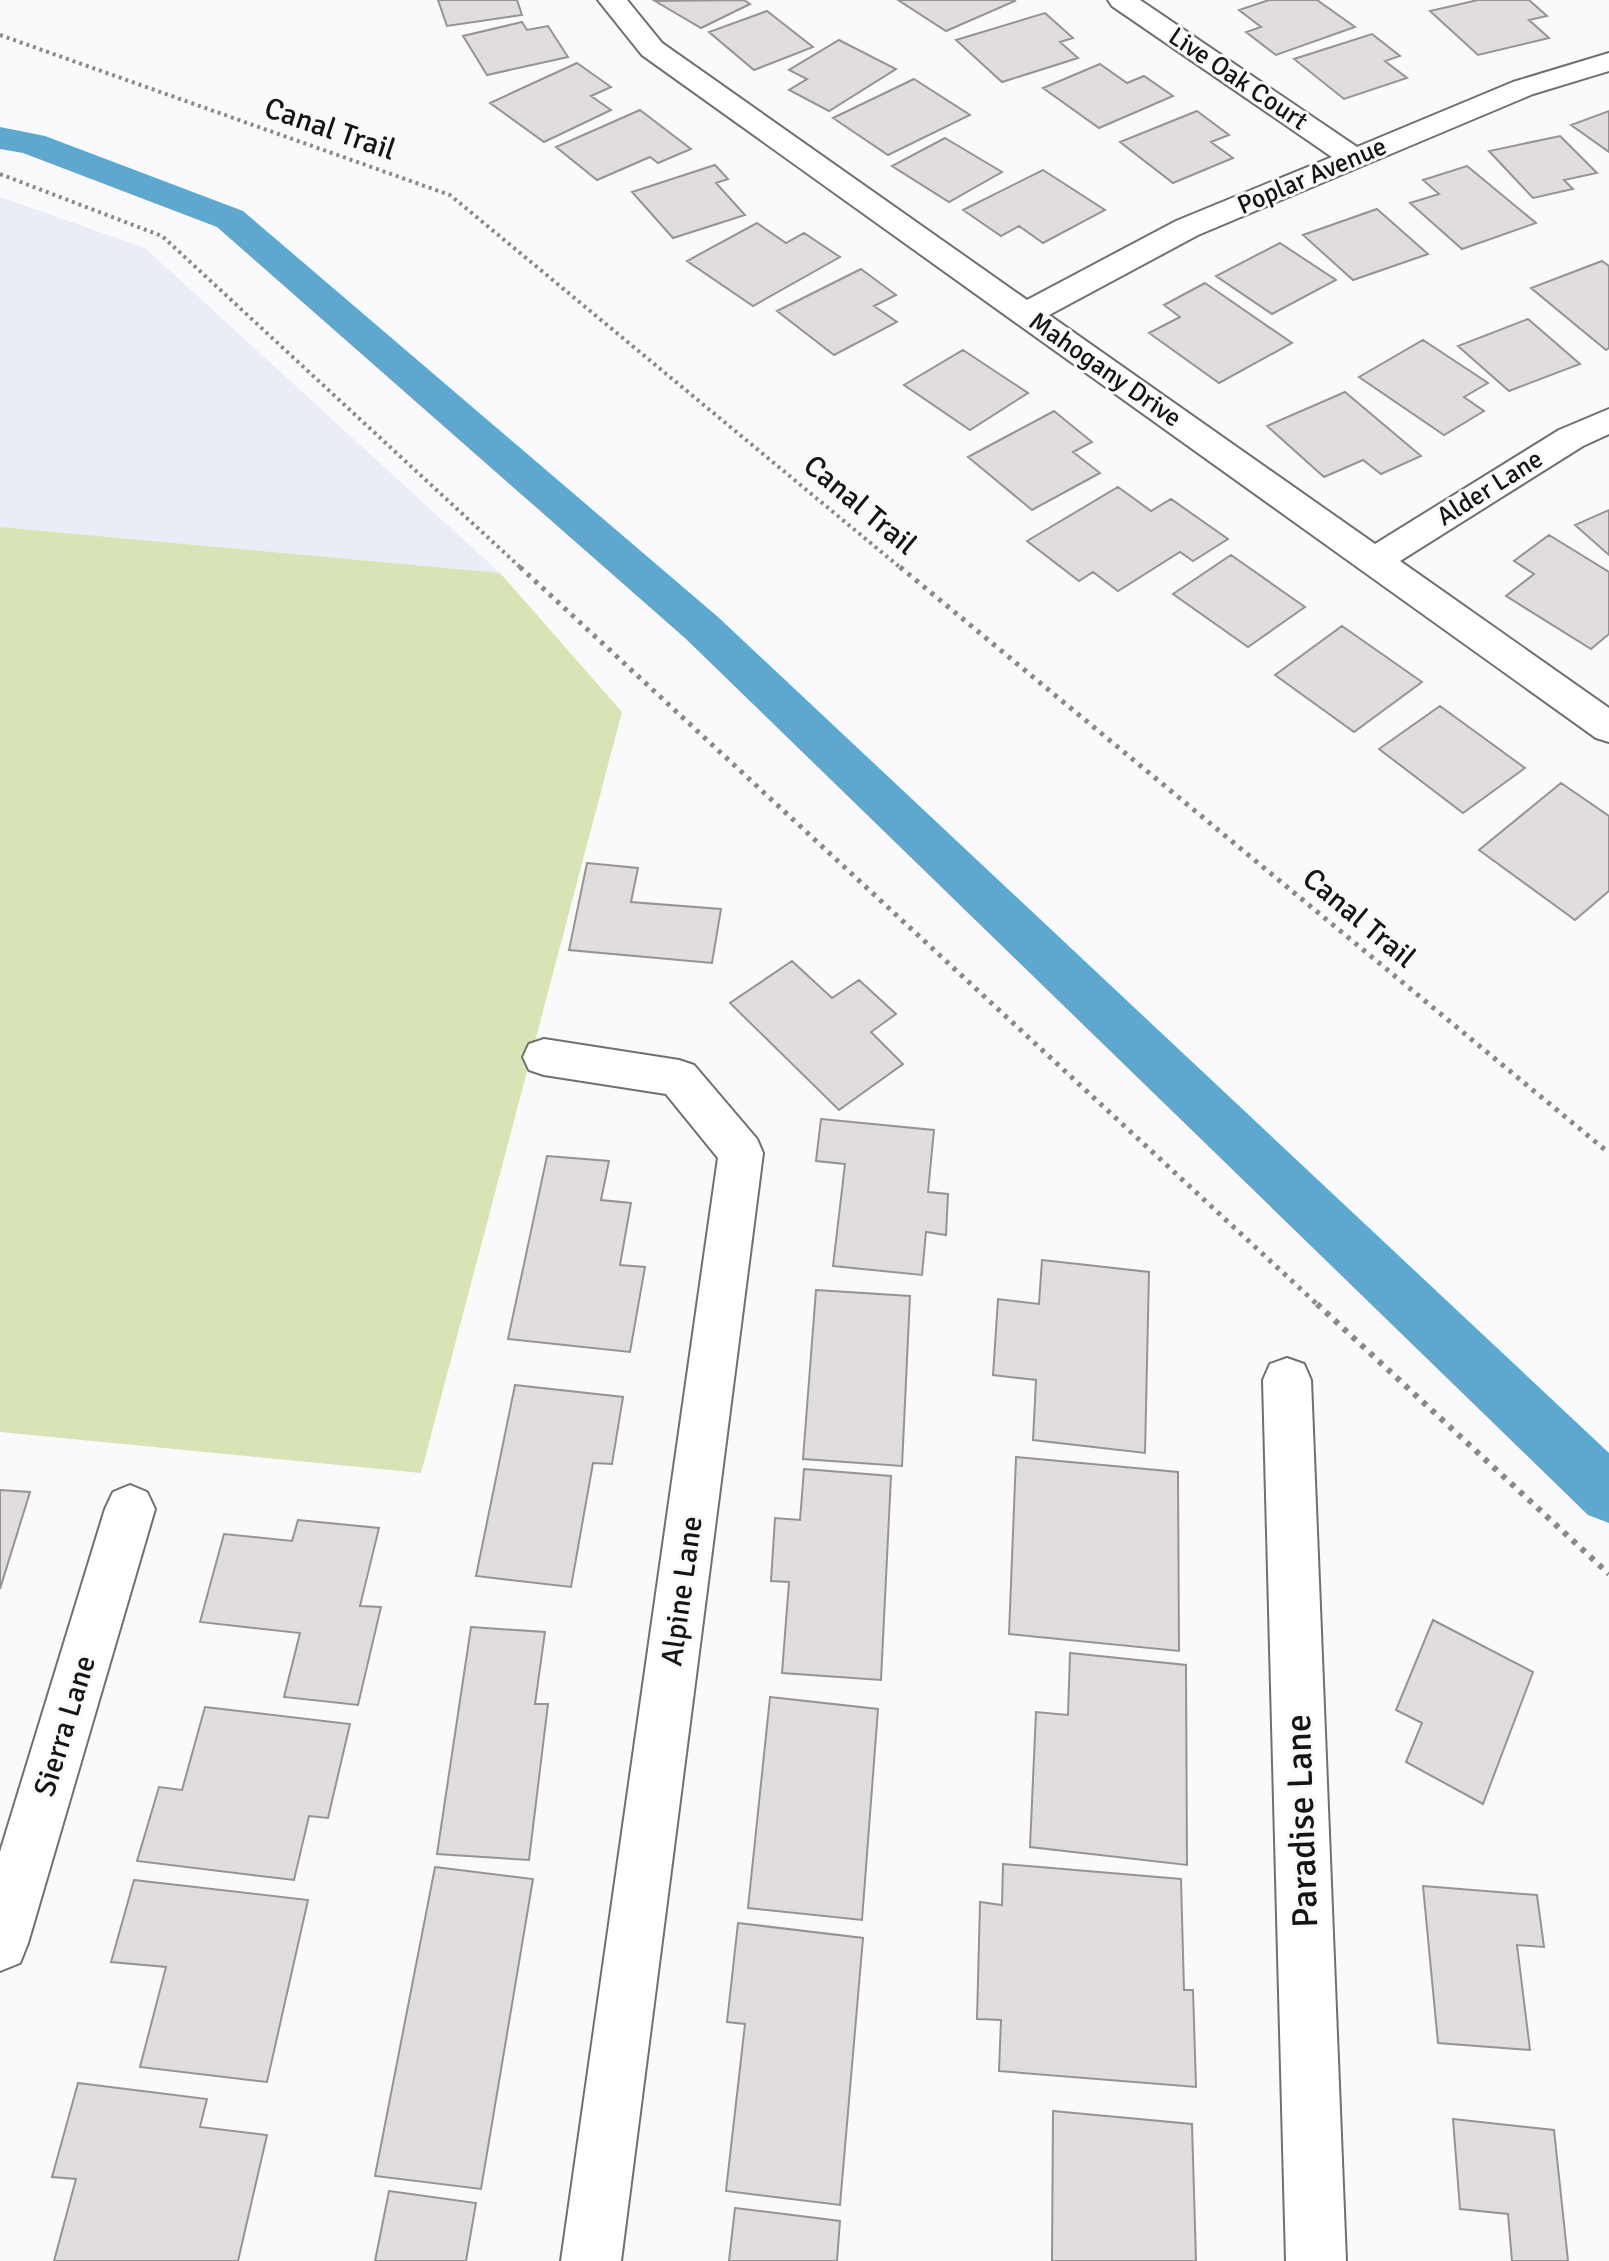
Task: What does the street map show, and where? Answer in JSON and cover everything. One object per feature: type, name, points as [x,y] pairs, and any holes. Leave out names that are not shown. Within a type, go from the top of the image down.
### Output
[{"type":"street","name":"Mahogany Drive","points":[[612,0],[652,49],[1609,728]]},
{"type":"street","name":"Live Oak Court","points":[[1122,0],[1355,159]]},
{"type":"street","name":"Poplar Avenue","points":[[1025,314],[1187,228],[1523,88],[1609,62]]},
{"type":"street","name":"Alder Lane","points":[[1374,561],[1571,438],[1609,420]]},
{"type":"street","name":"Alpine Lane","points":[[544,1057],[679,1078],[741,1153],[591,2261]]},
{"type":"street","name":"Paradise Lane","points":[[1287,1380],[1316,2261]]},
{"type":"street","name":"Sierra Lane","points":[[0,1943],[130,1509]]},
{"type":"path","name":"Canal Trail","points":[[0,35],[450,195],[1609,1153]]},
{"type":"path","points":[[0,174],[36,185],[162,236],[1609,1574]]},
{"type":"shaded area","points":[[0,197],[145,248],[500,573],[0,527]]},
{"type":"green space","points":[[0,527],[500,573],[622,712],[421,1473],[0,1432]]},
{"type":"building","points":[[438,0],[517,0],[522,15],[447,26]]},
{"type":"building","points":[[744,0],[750,4],[701,28],[655,1]]},
{"type":"building","points":[[898,0],[1014,0],[1015,1],[946,31]]},
{"type":"building","points":[[1269,0],[1317,0],[1355,27],[1276,55],[1246,32],[1261,27],[1239,10]]},
{"type":"building","points":[[1478,0],[1529,0],[1547,16],[1529,20],[1549,38],[1478,55],[1430,11]]},
{"type":"building","points":[[767,11],[813,47],[754,70],[709,32]]},
{"type":"building","points":[[1045,13],[1073,38],[1060,42],[1078,58],[1002,82],[956,40]]},
{"type":"building","points":[[522,22],[527,30],[548,26],[568,57],[487,75],[463,36]]},
{"type":"building","points":[[1372,34],[1400,56],[1385,61],[1407,78],[1344,99],[1294,59]]},
{"type":"building","points":[[839,40],[896,69],[829,111],[789,90],[807,79],[789,70]]},
{"type":"building","points":[[577,63],[611,87],[591,96],[611,110],[544,142],[490,103]]},
{"type":"building","points":[[1100,64],[1127,83],[1144,76],[1173,96],[1099,128],[1043,88]]},
{"type":"building","points":[[914,79],[970,115],[888,155],[833,118]]},
{"type":"building","points":[[640,110],[691,149],[658,163],[650,157],[597,180],[556,147]]},
{"type":"building","points":[[1197,111],[1229,135],[1211,142],[1233,158],[1173,183],[1120,142]]},
{"type":"building","points":[[1609,111],[1609,152],[1571,125]]},
{"type":"building","points":[[1560,136],[1597,173],[1564,180],[1573,189],[1533,198],[1489,151]]},
{"type":"building","points":[[945,138],[1002,172],[949,202],[892,166]]},
{"type":"building","points":[[715,165],[728,179],[716,183],[745,215],[673,238],[632,192]]},
{"type":"building","points":[[1467,166],[1536,223],[1462,249],[1410,203],[1439,194],[1423,180]]},
{"type":"building","points":[[1043,170],[1105,210],[1043,243],[1019,226],[1001,236],[963,210]]},
{"type":"building","points":[[1377,209],[1428,254],[1353,280],[1303,235]]},
{"type":"building","points":[[757,223],[786,243],[804,233],[840,257],[753,306],[687,261]]},
{"type":"building","points":[[1280,243],[1336,280],[1272,314],[1216,276]]},
{"type":"building","points":[[1602,261],[1609,266],[1609,348],[1606,350],[1531,288]]},
{"type":"building","points":[[861,269],[896,295],[874,306],[897,322],[834,355],[777,311]]},
{"type":"building","points":[[1205,283],[1292,343],[1219,383],[1149,333],[1180,317],[1164,305]]},
{"type":"building","points":[[1528,319],[1580,364],[1509,391],[1458,346]]},
{"type":"building","points":[[1423,340],[1488,383],[1464,397],[1484,411],[1444,435],[1359,377]]},
{"type":"building","points":[[963,350],[1028,393],[970,430],[904,385]]},
{"type":"building","points":[[1345,392],[1421,456],[1381,474],[1363,460],[1324,477],[1267,426]]},
{"type":"building","points":[[1054,411],[1092,442],[1073,452],[1100,473],[1032,510],[968,457]]},
{"type":"building","points":[[1118,487],[1151,511],[1171,499],[1228,539],[1193,561],[1180,552],[1118,591],[1093,572],[1079,581],[1027,541]]},
{"type":"building","points":[[1609,510],[1609,555],[1575,525]]},
{"type":"building","points":[[1549,535],[1609,572],[1609,634],[1591,649],[1506,596],[1534,574],[1514,561]]},
{"type":"building","points":[[1231,555],[1305,607],[1248,647],[1173,594]]},
{"type":"building","points":[[1342,626],[1422,682],[1354,732],[1275,675]]},
{"type":"building","points":[[1440,706],[1525,768],[1463,813],[1379,749]]},
{"type":"building","points":[[1561,783],[1609,816],[1609,891],[1575,920],[1479,850]]},
{"type":"building","points":[[587,863],[638,868],[631,902],[721,909],[712,963],[569,950]]},
{"type":"building","points":[[792,961],[832,998],[859,980],[896,1014],[871,1032],[903,1064],[839,1110],[730,1003]]},
{"type":"building","points":[[821,1119],[934,1130],[928,1192],[948,1194],[946,1235],[926,1232],[922,1275],[833,1266],[845,1164],[816,1161]]},
{"type":"building","points":[[547,1156],[609,1161],[601,1200],[631,1203],[620,1265],[645,1267],[630,1352],[508,1339]]},
{"type":"building","points":[[1042,1260],[1149,1272],[1145,1453],[1033,1440],[1036,1380],[993,1375],[998,1299],[1039,1304]]},
{"type":"building","points":[[816,1290],[910,1296],[902,1466],[803,1459]]},
{"type":"building","points":[[515,1385],[623,1397],[612,1464],[593,1463],[571,1587],[476,1576]]},
{"type":"building","points":[[1016,1457],[1178,1472],[1179,1651],[1009,1634]]},
{"type":"building","points":[[804,1469],[891,1476],[881,1680],[782,1673],[789,1582],[771,1581],[775,1518],[800,1520]]},
{"type":"building","points":[[0,1490],[30,1492],[0,1589]]},
{"type":"building","points":[[298,1520],[379,1528],[360,1606],[381,1607],[358,1705],[284,1697],[300,1633],[200,1622],[224,1534],[292,1541]]},
{"type":"building","points":[[1433,1620],[1533,1672],[1483,1804],[1406,1762],[1422,1723],[1396,1710]]},
{"type":"building","points":[[471,1627],[545,1632],[535,1704],[548,1704],[529,1860],[437,1854]]},
{"type":"building","points":[[1070,1653],[1186,1665],[1187,1865],[1030,1847],[1036,1712],[1068,1715]]},
{"type":"building","points":[[770,1697],[878,1709],[862,1920],[748,1908]]},
{"type":"building","points":[[205,1707],[350,1724],[328,1818],[309,1816],[294,1880],[137,1861],[159,1787],[182,1790]]},
{"type":"building","points":[[1003,1864],[1181,1879],[1184,1990],[1193,1990],[1196,2087],[999,2071],[1001,2020],[977,2019],[980,1902],[1002,1905]]},
{"type":"building","points":[[435,1867],[533,1879],[481,2189],[375,2176]]},
{"type":"building","points":[[134,1880],[308,1900],[267,2082],[140,2067],[166,1967],[111,1962]]},
{"type":"building","points":[[1423,1886],[1537,1895],[1544,1947],[1517,1945],[1530,2050],[1438,2043]]},
{"type":"building","points":[[738,1923],[863,1938],[840,2205],[726,2191],[745,2024],[727,2022]]},
{"type":"building","points":[[78,2083],[207,2099],[200,2127],[267,2135],[238,2261],[54,2261],[76,2179],[52,2177]]},
{"type":"building","points":[[1053,2111],[1192,2124],[1196,2261],[1052,2261]]},
{"type":"building","points":[[1453,2119],[1554,2130],[1568,2261],[1512,2261],[1508,2214],[1460,2209]]},
{"type":"building","points":[[389,2191],[476,2203],[466,2261],[375,2261]]},
{"type":"building","points":[[735,2208],[840,2221],[837,2261],[729,2261]]},
{"type":"waterway","points":[[0,138],[32,144],[230,219],[702,628],[1609,1494]]}]
